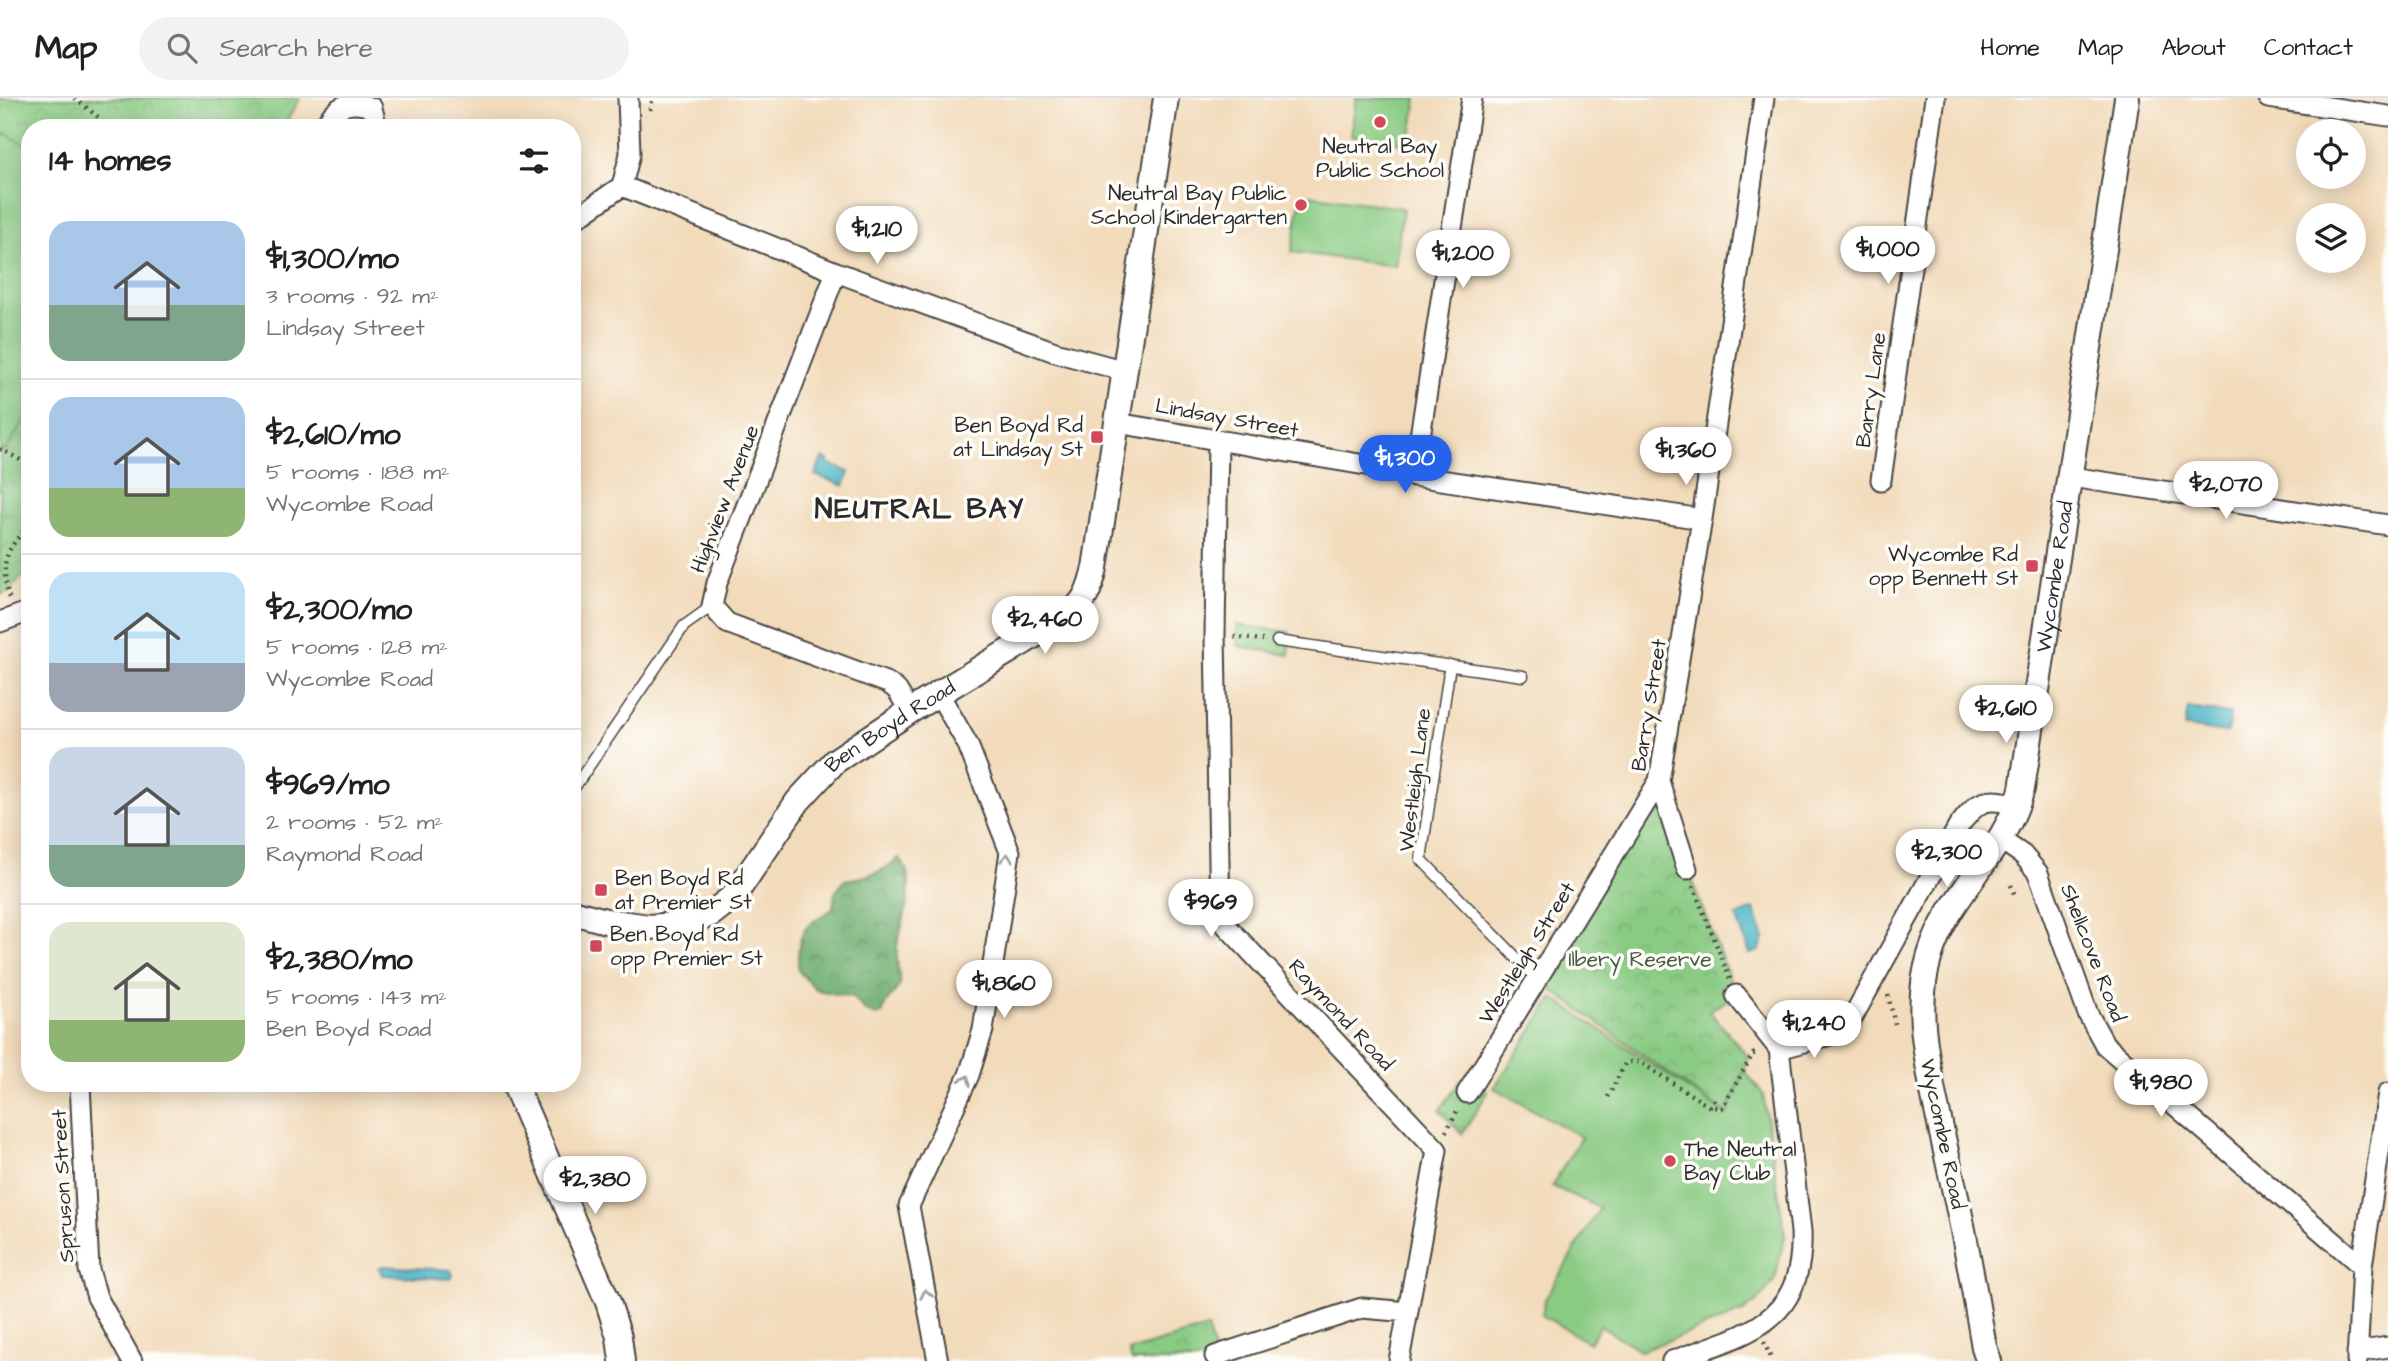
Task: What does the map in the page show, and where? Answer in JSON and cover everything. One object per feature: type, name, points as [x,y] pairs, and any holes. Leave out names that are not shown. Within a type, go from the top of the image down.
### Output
[{"type":"street","points":[[581,215],[622,186],[630,154],[628,98]]},
{"type":"street","name":"Ben Boyd Road","points":[[581,914],[606,921],[649,926],[685,924],[711,914],[724,905],[744,883],[798,801],[835,761],[1068,615],[1079,607],[1087,596],[1095,568],[1166,98]]},
{"type":"street","points":[[1414,476],[1472,98]]},
{"type":"street","name":"Barry Street","points":[[1687,869],[1660,781],[1764,98]]},
{"type":"street","name":"Barry Lane","points":[[1881,480],[1936,98]]},
{"type":"street","name":"Wycombe Road","points":[[1989,1361],[1926,1053],[1921,1006],[1927,966],[1938,932],[1951,908],[2001,839],[2018,805],[2036,707],[2127,98]]},
{"type":"street","points":[[2268,98],[2326,102],[2388,116]]},
{"type":"street","points":[[329,119],[337,107],[354,102],[364,103],[372,108],[375,119]]},
{"type":"street","points":[[622,186],[836,272],[1055,352],[1125,371]]},
{"type":"street","name":"Highview Avenue","points":[[836,272],[717,583],[712,606],[727,623],[888,683],[897,690],[910,712]]},
{"type":"street","name":"Lindsay Street","points":[[1117,423],[1370,466],[1414,476],[1702,519]]},
{"type":"street","name":"Raymond Road","points":[[1218,441],[1215,635],[1220,919],[1437,1150]]},
{"type":"street","points":[[2071,477],[2388,525]]},
{"type":"street","points":[[938,1361],[909,1206],[969,1075],[983,1030],[1010,852],[968,745],[939,694]]},
{"type":"street","name":"Westleigh Street","points":[[1467,1093],[1660,781]]},
{"type":"street","points":[[1779,1049],[1845,1031],[1958,827],[1969,812],[1993,799],[2018,805]]},
{"type":"street","name":"Shellcove Road","points":[[2001,839],[2023,855],[2038,873],[2088,1013],[2105,1045],[2362,1266]]},
{"type":"street","points":[[1672,1361],[1759,1327],[1782,1307],[1799,1271],[1801,1231],[1779,1049],[1736,995]]},
{"type":"street","name":"Spruson Street","points":[[80,1092],[89,1270],[97,1297],[132,1361]]},
{"type":"street","points":[[518,1092],[608,1302],[619,1337],[622,1361]]},
{"type":"street","points":[[2388,1093],[2362,1266],[2357,1356],[2388,1347]]},
{"type":"street","points":[[1399,1361],[1437,1150]]},
{"type":"street","points":[[1215,1356],[1362,1308],[1408,1312]]},
{"type":"lane","points":[[581,778],[684,626],[712,606]]},
{"type":"lane","points":[[1277,641],[1523,677]]},
{"type":"lane","name":"Westleigh Lane","points":[[1450,665],[1421,859],[1538,980]]},
{"type":"path","points":[[75,98],[98,117]]},
{"type":"path","points":[[0,449],[21,460]]},
{"type":"path","points":[[15,616],[5,585],[4,565],[6,552],[21,535]]},
{"type":"path","points":[[1215,635],[1277,641]]},
{"type":"path","points":[[1687,869],[1736,995]]},
{"type":"path","points":[[2011,886],[2015,896]]},
{"type":"path","points":[[1888,994],[1895,1024]]},
{"type":"path","points":[[1608,1097],[1626,1064],[1640,1062],[1716,1109],[1725,1105],[1753,1054],[1779,1049]]},
{"type":"path","points":[[1437,1150],[1467,1093]]},
{"type":"path","points":[[1710,1107],[1715,1097]]},
{"type":"path","points":[[1764,1341],[1772,1361]]},
{"type":"green space","points":[[0,98],[300,98],[288,119],[21,119],[21,578],[0,595]]},
{"type":"green space","points":[[1356,98],[1417,98],[1410,144],[1351,136]]},
{"type":"green space","points":[[5,133],[21,143],[21,426],[5,451],[0,448],[0,140]]},
{"type":"green space","points":[[1301,194],[1403,208],[1395,266],[1292,252]]},
{"type":"green space","points":[[1237,625],[1290,632],[1289,655],[1238,646]]},
{"type":"green space","name":"Ilbery Reserve","points":[[1659,781],[1687,869],[1736,995],[1709,1011],[1749,1058],[1727,1115],[1538,980]]},
{"type":"green space","points":[[899,858],[909,878],[908,901],[897,947],[900,985],[886,1003],[882,1014],[876,1016],[865,1011],[853,997],[816,990],[798,970],[799,947],[808,926],[833,909],[835,893],[845,880],[874,874]]},
{"type":"green space","name":"The Neutral Bay Club","points":[[1553,998],[1727,1115],[1744,1070],[1763,1094],[1785,1236],[1775,1279],[1760,1299],[1743,1312],[1641,1351],[1600,1326],[1589,1343],[1542,1315],[1545,1299],[1600,1208],[1552,1186],[1581,1137],[1494,1088]]},
{"type":"green space","points":[[1461,1080],[1488,1092],[1462,1134],[1440,1110]]},
{"type":"green space","points":[[1207,1328],[1217,1361],[1132,1361],[1129,1351]]},
{"type":"water","points":[[822,458],[828,460],[827,463],[849,472],[844,486],[815,475]]},
{"type":"water","points":[[2188,708],[2230,714],[2228,733],[2185,727]]},
{"type":"water","points":[[1754,909],[1764,939],[1759,951],[1750,954],[1736,916]]},
{"type":"water","points":[[383,1266],[451,1270],[453,1276],[451,1279],[382,1275],[379,1268]]},
{"type":"place","name":"Neutral Bay Public School","points":[[1380,122]]},
{"type":"place","name":"Neutral Bay Public School Kindergarten","points":[[1301,205]]},
{"type":"place","name":"Ben Boyd Rd at Lindsay St","points":[[1097,437]]},
{"type":"place","name":"Wycombe Rd opp Bennett St","points":[[2032,566]]},
{"type":"place","name":"Ben Boyd Rd at Premier St","points":[[601,890]]},
{"type":"place","name":"Ben Boyd Rd opp Premier St","points":[[596,946]]},
{"type":"place","name":"The Neutral Bay Club","points":[[1670,1161]]},
{"type":"district","name":"NEUTRAL BAY","points":[[920,509]]}]
